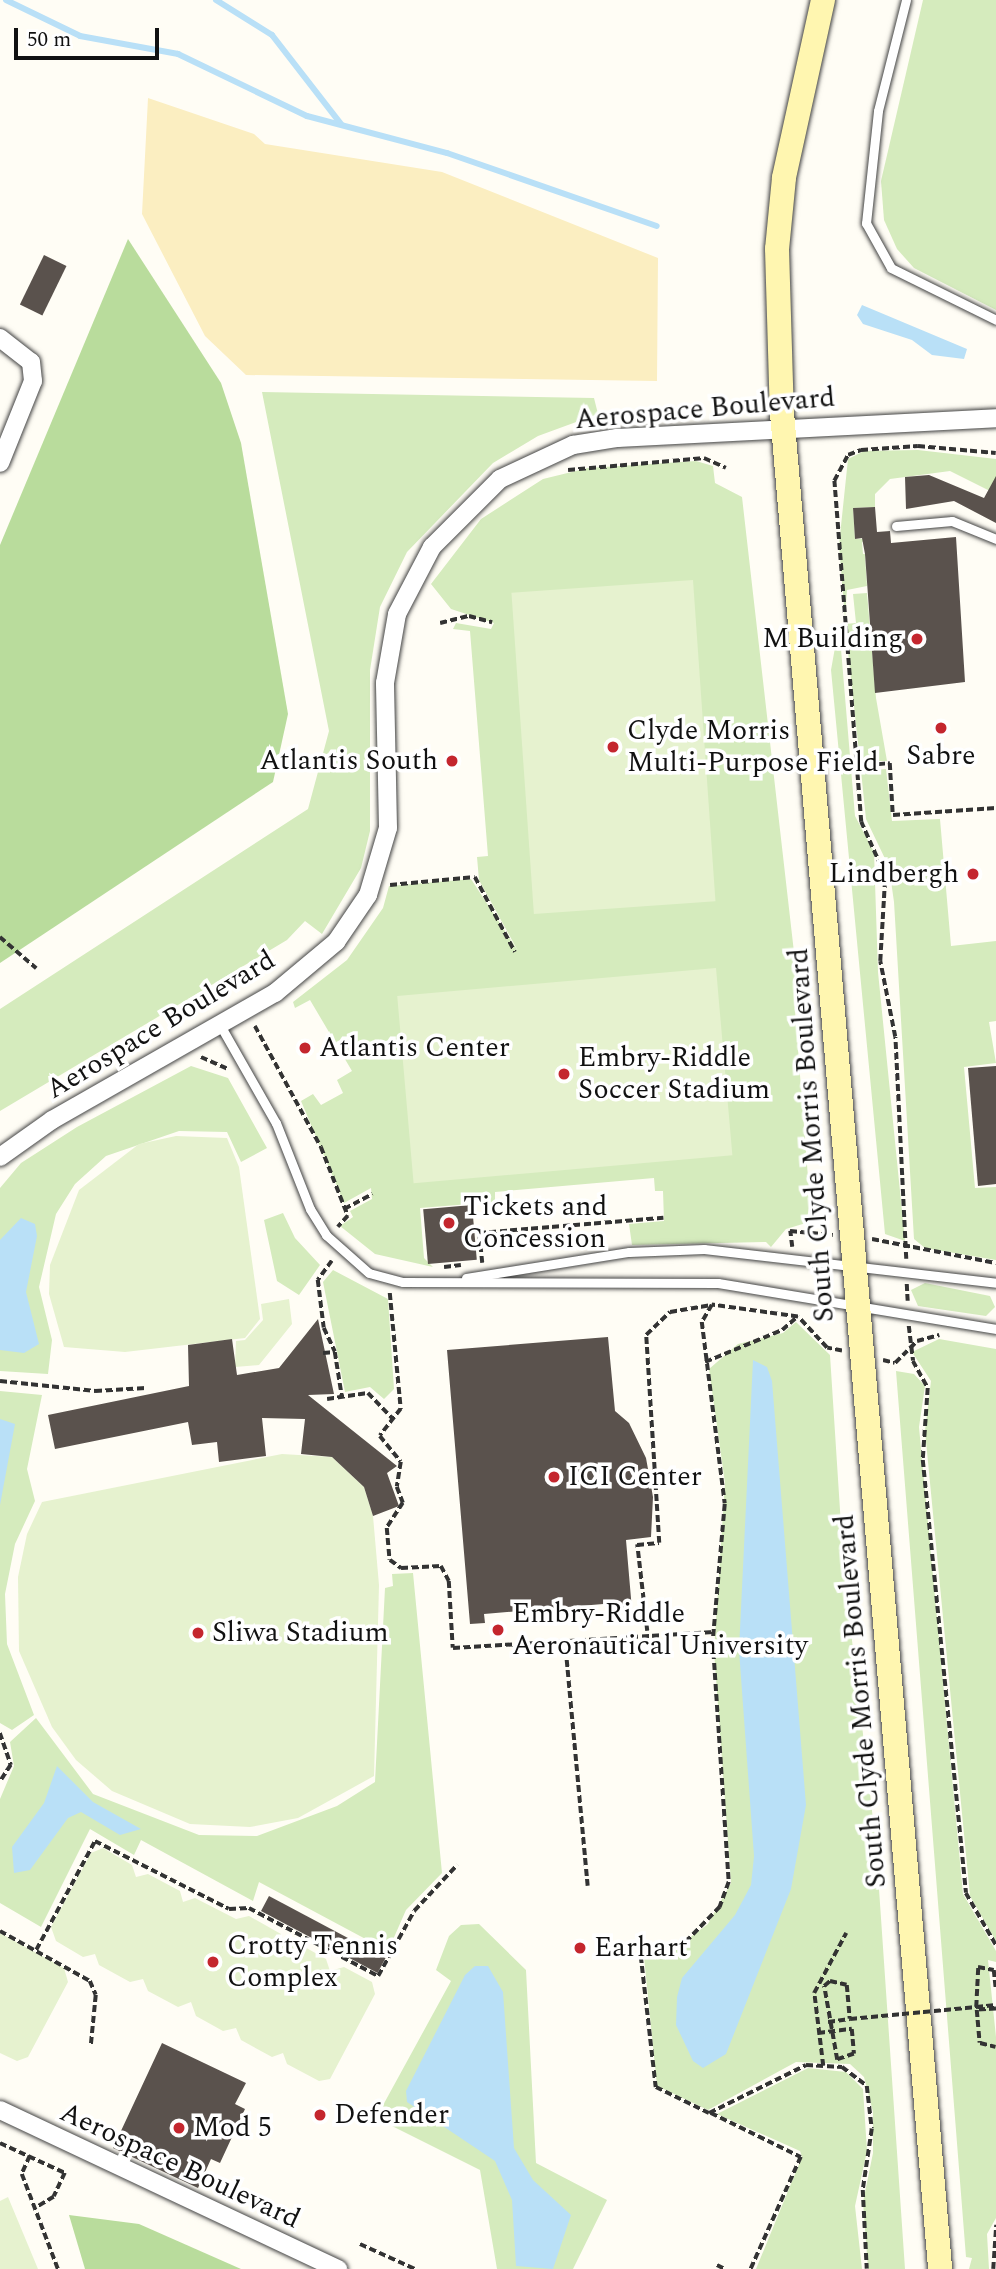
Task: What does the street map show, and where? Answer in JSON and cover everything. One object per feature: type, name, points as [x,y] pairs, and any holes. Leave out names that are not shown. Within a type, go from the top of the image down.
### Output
[{"type":"main road","name":"South Clyde Morris Boulevard","points":[[823,0],[796,110],[778,238],[783,427],[854,1309],[940,2269]]},
{"type":"street","points":[[0,338],[31,362],[33,381],[0,463]]},
{"type":"street","name":"Aerospace Boulevard","points":[[0,1157],[52,1120],[219,1025],[315,962],[368,895],[388,828],[390,639],[418,571],[447,529],[500,479],[573,445],[783,427],[996,418]]},
{"type":"street","name":"Aerospace Boulevard","points":[[0,2110],[338,2269]]},
{"type":"lane","points":[[906,0],[878,111],[866,223],[891,268],[996,320]]},
{"type":"lane","points":[[896,526],[952,521],[996,540]]},
{"type":"lane","points":[[219,1025],[276,1123],[326,1235],[369,1273],[403,1282],[718,1283],[854,1309],[996,1329]]},
{"type":"lane","points":[[443,1282],[679,1250],[851,1262],[996,1283]]},
{"type":"path","points":[[996,453],[918,446],[861,450],[837,469],[832,502],[861,822],[885,876],[880,961],[895,1037],[910,1349],[929,1388],[923,1460],[967,1893],[996,1945]]},
{"type":"path","points":[[562,472],[704,458],[726,468]]},
{"type":"path","points":[[440,623],[469,616],[492,622]]},
{"type":"path","points":[[857,766],[890,763],[893,815],[996,808]]},
{"type":"path","points":[[384,894],[392,872]]},
{"type":"path","points":[[389,885],[475,877],[515,952]]},
{"type":"path","points":[[0,937],[36,968]]},
{"type":"path","points":[[199,1057],[264,1019]]},
{"type":"path","points":[[256,1026],[308,1117],[348,1216],[336,1226],[344,1235]]},
{"type":"path","points":[[191,1057],[218,1061],[234,1079]]},
{"type":"path","points":[[344,1209],[372,1194]]},
{"type":"path","points":[[431,1268],[482,1263],[479,1233],[663,1218]]},
{"type":"path","points":[[327,1256],[333,1263],[318,1280],[324,1328],[335,1352],[342,1396]]},
{"type":"path","points":[[379,1288],[393,1298],[401,1409],[380,1436],[401,1462],[397,1487],[403,1503],[387,1528],[390,1560],[401,1568],[441,1566],[449,1581],[453,1648],[647,1632],[714,1632]]},
{"type":"path","points":[[712,1305],[702,1322],[725,1504],[714,1632],[729,1882],[720,1907],[689,1939],[641,1956],[656,2087],[800,2157],[751,2269]]},
{"type":"path","points":[[637,1545],[659,1543],[646,1335],[670,1312],[712,1305],[798,1317],[827,1348],[895,1363],[926,1337],[955,1337]]},
{"type":"path","points":[[323,1353],[335,1352]]},
{"type":"path","points":[[0,1381],[95,1391],[146,1388]]},
{"type":"path","points":[[327,1399],[368,1393],[392,1419]]},
{"type":"path","points":[[636,1539],[647,1632]]},
{"type":"path","points":[[565,1639],[588,1886]]},
{"type":"path","points":[[0,1733],[11,1765],[0,1782]]},
{"type":"path","points":[[36,1950],[95,1841],[229,1909],[248,1908],[378,1976],[414,1911],[457,1865]]},
{"type":"path","points":[[0,1931],[90,1981],[96,1995],[91,2046]]},
{"type":"path","points":[[823,2066],[818,2033],[817,1980],[845,1933]]},
{"type":"path","points":[[996,1988],[994,1970],[978,1967],[980,2043],[996,2047]]},
{"type":"path","points":[[818,2033],[852,2029],[854,2054],[837,2060],[828,2022],[824,1986],[830,1981],[847,1985],[850,2019]]},
{"type":"path","points":[[828,2022],[996,2007]]},
{"type":"path","points":[[711,2113],[787,2072],[823,2066],[857,2072],[867,2086],[872,2129],[863,2190],[867,2269]]},
{"type":"path","points":[[0,2143],[65,2173],[54,2197],[34,2209]]},
{"type":"path","points":[[30,2157],[22,2174],[58,2269]]},
{"type":"path","points":[[993,2269],[996,2225]]},
{"type":"path","points":[[360,2244],[415,2269]]},
{"type":"path","points":[[717,2265],[725,2269]]},
{"type":"green space","points":[[923,0],[996,0],[996,310],[914,268],[897,249],[884,220],[881,181]]},
{"type":"green space","points":[[128,239],[221,383],[241,443],[288,714],[273,782],[0,963],[0,545]]},
{"type":"green space","points":[[262,392],[594,398],[598,414],[538,436],[493,463],[407,552],[380,607],[370,670],[370,831],[361,868],[322,934],[305,921],[287,940],[0,1111],[0,1009],[308,809],[329,731]]},
{"type":"green space","points":[[918,450],[996,459],[996,494],[950,471],[890,479],[875,494],[875,507],[853,508],[855,539],[878,538],[862,542],[863,554],[879,554],[865,556],[867,586],[847,590],[845,618],[839,545],[848,459],[864,451]]},
{"type":"green space","points":[[696,461],[713,466],[715,483],[742,497],[799,996],[794,998],[810,1203],[806,1223],[786,1229],[771,1247],[766,1242],[632,1245],[629,1224],[664,1221],[663,1191],[655,1191],[654,1178],[495,1192],[495,1202],[420,1208],[424,1258],[433,1267],[375,1254],[340,1226],[353,1217],[350,1211],[372,1199],[371,1188],[344,1203],[301,1101],[313,1094],[321,1105],[343,1093],[337,1080],[352,1071],[310,1000],[295,1008],[293,1002],[347,960],[383,908],[389,886],[471,879],[518,951],[479,880],[477,857],[488,856],[470,631],[453,629],[456,623],[491,629],[494,623],[451,609],[431,584],[481,519],[543,479],[588,468]]},
{"type":"green space","name":"Clyde Morris Multi-Purpose Field","points":[[693,580],[715,901],[534,914],[511,593]]},
{"type":"green space","points":[[867,593],[876,698],[887,761],[860,761],[845,624],[856,623],[853,594]]},
{"type":"green space","points":[[839,625],[855,816],[874,852],[878,972],[905,1241],[885,1234],[831,670]]},
{"type":"green space","points":[[886,769],[892,821],[940,819],[951,946],[996,941],[996,1021],[989,1022],[996,1063],[964,1067],[975,1188],[996,1187],[996,1260],[925,1248],[914,1239],[894,902],[889,867],[866,819],[861,771]]},
{"type":"green space","name":"Embry-Riddle Soccer Stadium","points":[[716,968],[732,1155],[414,1183],[397,996]]},
{"type":"green space","points":[[191,1066],[228,1078],[267,1148],[241,1162],[227,1132],[179,1131],[106,1156],[75,1184],[56,1214],[39,1287],[52,1340],[48,1374],[0,1371],[0,1188],[21,1163],[77,1127]]},
{"type":"green space","points":[[176,1136],[227,1138],[239,1167],[260,1319],[245,1338],[125,1352],[64,1347],[49,1294],[50,1265],[79,1190],[139,1144]]},
{"type":"green space","points":[[283,1213],[295,1238],[320,1265],[299,1295],[277,1281],[264,1220]]},
{"type":"green space","points":[[333,1270],[388,1299],[394,1389],[384,1399],[370,1387],[345,1392],[323,1282]]},
{"type":"green space","points":[[925,1283],[990,1296],[995,1307],[986,1316],[918,1306],[911,1290]]},
{"type":"green space","points":[[289,1299],[292,1324],[259,1365],[235,1367],[236,1341],[245,1340],[263,1320],[261,1304]]},
{"type":"green space","points":[[796,1322],[830,1355],[844,1572],[876,1845],[905,2269],[868,2269],[863,2202],[873,2153],[873,2112],[864,2077],[850,2064],[796,2062],[708,2110],[657,2086],[644,1957],[676,1948],[708,1924],[731,1883],[714,1651],[725,1483],[709,1369],[738,1344],[783,1333]]},
{"type":"green space","points":[[939,1339],[996,1349],[996,1941],[970,1896],[925,1431],[931,1381],[912,1352]]},
{"type":"green space","points":[[896,1371],[914,1374],[925,1386],[919,1427],[963,1894],[996,1951],[996,1962],[988,1960],[996,2037],[996,2218],[987,2234],[989,2269],[969,2269],[972,2258],[966,2257]]},
{"type":"green space","points":[[0,1391],[42,1395],[27,1469],[35,1501],[15,1544],[5,1594],[7,1644],[34,1715],[12,1730],[0,1723]]},
{"type":"green space","name":"Sliwa Stadium","points":[[282,1454],[332,1457],[364,1487],[373,1516],[379,1585],[374,1776],[298,1818],[250,1827],[190,1824],[112,1791],[76,1760],[52,1727],[19,1651],[18,1577],[27,1534],[42,1502]]},
{"type":"green space","points":[[413,1573],[442,1873],[406,1910],[388,1951],[259,1882],[253,1901],[141,1840],[134,1855],[90,1829],[41,1927],[0,1903],[0,1799],[14,1766],[10,1742],[36,1718],[93,1794],[199,1835],[257,1836],[337,1806],[375,1782],[385,1588],[393,1586],[392,1574]]},
{"type":"green space","name":"Crotty Tennis Complex","points":[[103,1848],[132,1865],[136,1877],[148,1874],[180,1891],[183,1902],[195,1898],[236,1919],[249,1916],[281,1934],[285,1945],[294,1941],[326,1959],[330,1971],[344,1967],[372,1982],[375,1994],[330,2079],[319,2081],[287,2064],[283,2053],[272,2057],[241,2040],[236,2028],[223,2031],[196,2016],[191,2002],[178,2007],[148,1991],[143,1979],[130,1982],[99,1965],[95,1954],[83,1957],[56,1941],[51,1927],[91,1853]]},
{"type":"green space","points":[[479,1924],[526,1970],[536,2163],[607,2200],[573,2269],[497,2269],[480,2170],[376,2118],[451,1981],[436,1970],[449,1936],[461,1925]]},
{"type":"green space","points":[[0,1933],[64,1968],[68,1982],[28,2057],[17,2061],[0,2053]]},
{"type":"green space","points":[[808,2068],[846,2072],[863,2089],[867,2151],[855,2206],[862,2269],[756,2269],[802,2157],[800,2151],[717,2114]]},
{"type":"green space","points":[[8,2197],[38,2269],[0,2269],[0,2201]]},
{"type":"green space","points":[[69,2215],[139,2224],[241,2269],[85,2269]]},
{"type":"sand","points":[[148,98],[254,134],[265,144],[442,172],[658,258],[657,381],[246,375],[205,336],[142,214]]},
{"type":"water","points":[[862,305],[967,349],[964,359],[932,355],[912,340],[863,324],[857,315]]},
{"type":"water","points":[[21,1218],[35,1224],[37,1236],[26,1292],[39,1344],[24,1353],[0,1350],[0,1240]]},
{"type":"water","points":[[753,1360],[767,1367],[772,1381],[806,1805],[791,1889],[726,2054],[703,2068],[693,2061],[676,2025],[677,1997],[682,1978],[735,1915],[751,1885],[754,1856],[739,1650]]},
{"type":"water","points":[[0,1419],[15,1424],[0,1505]]},
{"type":"water","points":[[57,1766],[93,1802],[141,1829],[120,1835],[81,1812],[68,1818],[30,1870],[14,1873],[12,1847],[44,1803]]},
{"type":"water","points":[[475,1966],[488,1966],[503,1992],[514,2148],[533,2180],[571,2215],[553,2269],[516,2266],[512,2200],[495,2161],[407,2102],[406,2091],[465,1975]]},
{"type":"building","points":[[44,255],[66,266],[42,315],[20,304]]},
{"type":"building","points":[[929,475],[984,498],[996,476],[996,523],[954,501],[906,509],[905,477]]},
{"type":"building","name":"M Building","points":[[875,507],[877,532],[890,531],[891,543],[956,537],[965,682],[875,693],[865,554],[862,538],[855,539],[853,508]]},
{"type":"building","points":[[996,1066],[996,1184],[978,1186],[968,1068]]},
{"type":"building","name":"Tickets and Concession","points":[[472,1205],[477,1260],[428,1264],[423,1209]]},
{"type":"building","points":[[318,1319],[334,1394],[308,1395],[397,1466],[387,1473],[399,1506],[373,1516],[364,1487],[332,1457],[301,1454],[305,1419],[262,1418],[266,1456],[219,1462],[217,1442],[192,1445],[188,1422],[55,1449],[48,1415],[189,1386],[188,1345],[232,1339],[237,1375],[279,1368]]},
{"type":"building","name":"ICI Center","points":[[608,1337],[615,1411],[629,1423],[646,1458],[653,1497],[651,1537],[626,1540],[632,1610],[616,1611],[615,1603],[484,1614],[485,1623],[470,1624],[447,1350]]},
{"type":"building","points":[[269,1896],[386,1958],[378,1973],[261,1911]]},
{"type":"building","name":"Mod 5","points":[[162,2043],[246,2083],[235,2104],[245,2109],[220,2163],[211,2159],[198,2188],[113,2148]]},
{"type":"waterway","points":[[6,0],[80,36],[178,54],[307,116],[447,153],[657,226]]},
{"type":"waterway","points":[[216,0],[272,35],[341,124]]},
{"type":"place","name":"M Building","points":[[917,639]]},
{"type":"place","name":"Sabre","points":[[941,728]]},
{"type":"place","name":"Clyde Morris Multi-Purpose Field","points":[[613,747]]},
{"type":"place","name":"Atlantis South","points":[[452,761]]},
{"type":"place","name":"Lindbergh","points":[[973,874]]},
{"type":"place","name":"Atlantis Center","points":[[305,1048]]},
{"type":"place","name":"Embry-Riddle Soccer Stadium","points":[[564,1074]]},
{"type":"place","name":"Tickets and Concession","points":[[449,1223]]},
{"type":"place","name":"ICI Center","points":[[554,1477]]},
{"type":"place","name":"Embry-Riddle Aeronautical University","points":[[498,1630]]},
{"type":"place","name":"Sliwa Stadium","points":[[198,1633]]},
{"type":"place","name":"Earhart","points":[[580,1948]]},
{"type":"place","name":"Crotty Tennis Complex","points":[[213,1962]]},
{"type":"place","name":"Defender","points":[[320,2115]]},
{"type":"place","name":"Mod 5","points":[[179,2128]]}]
